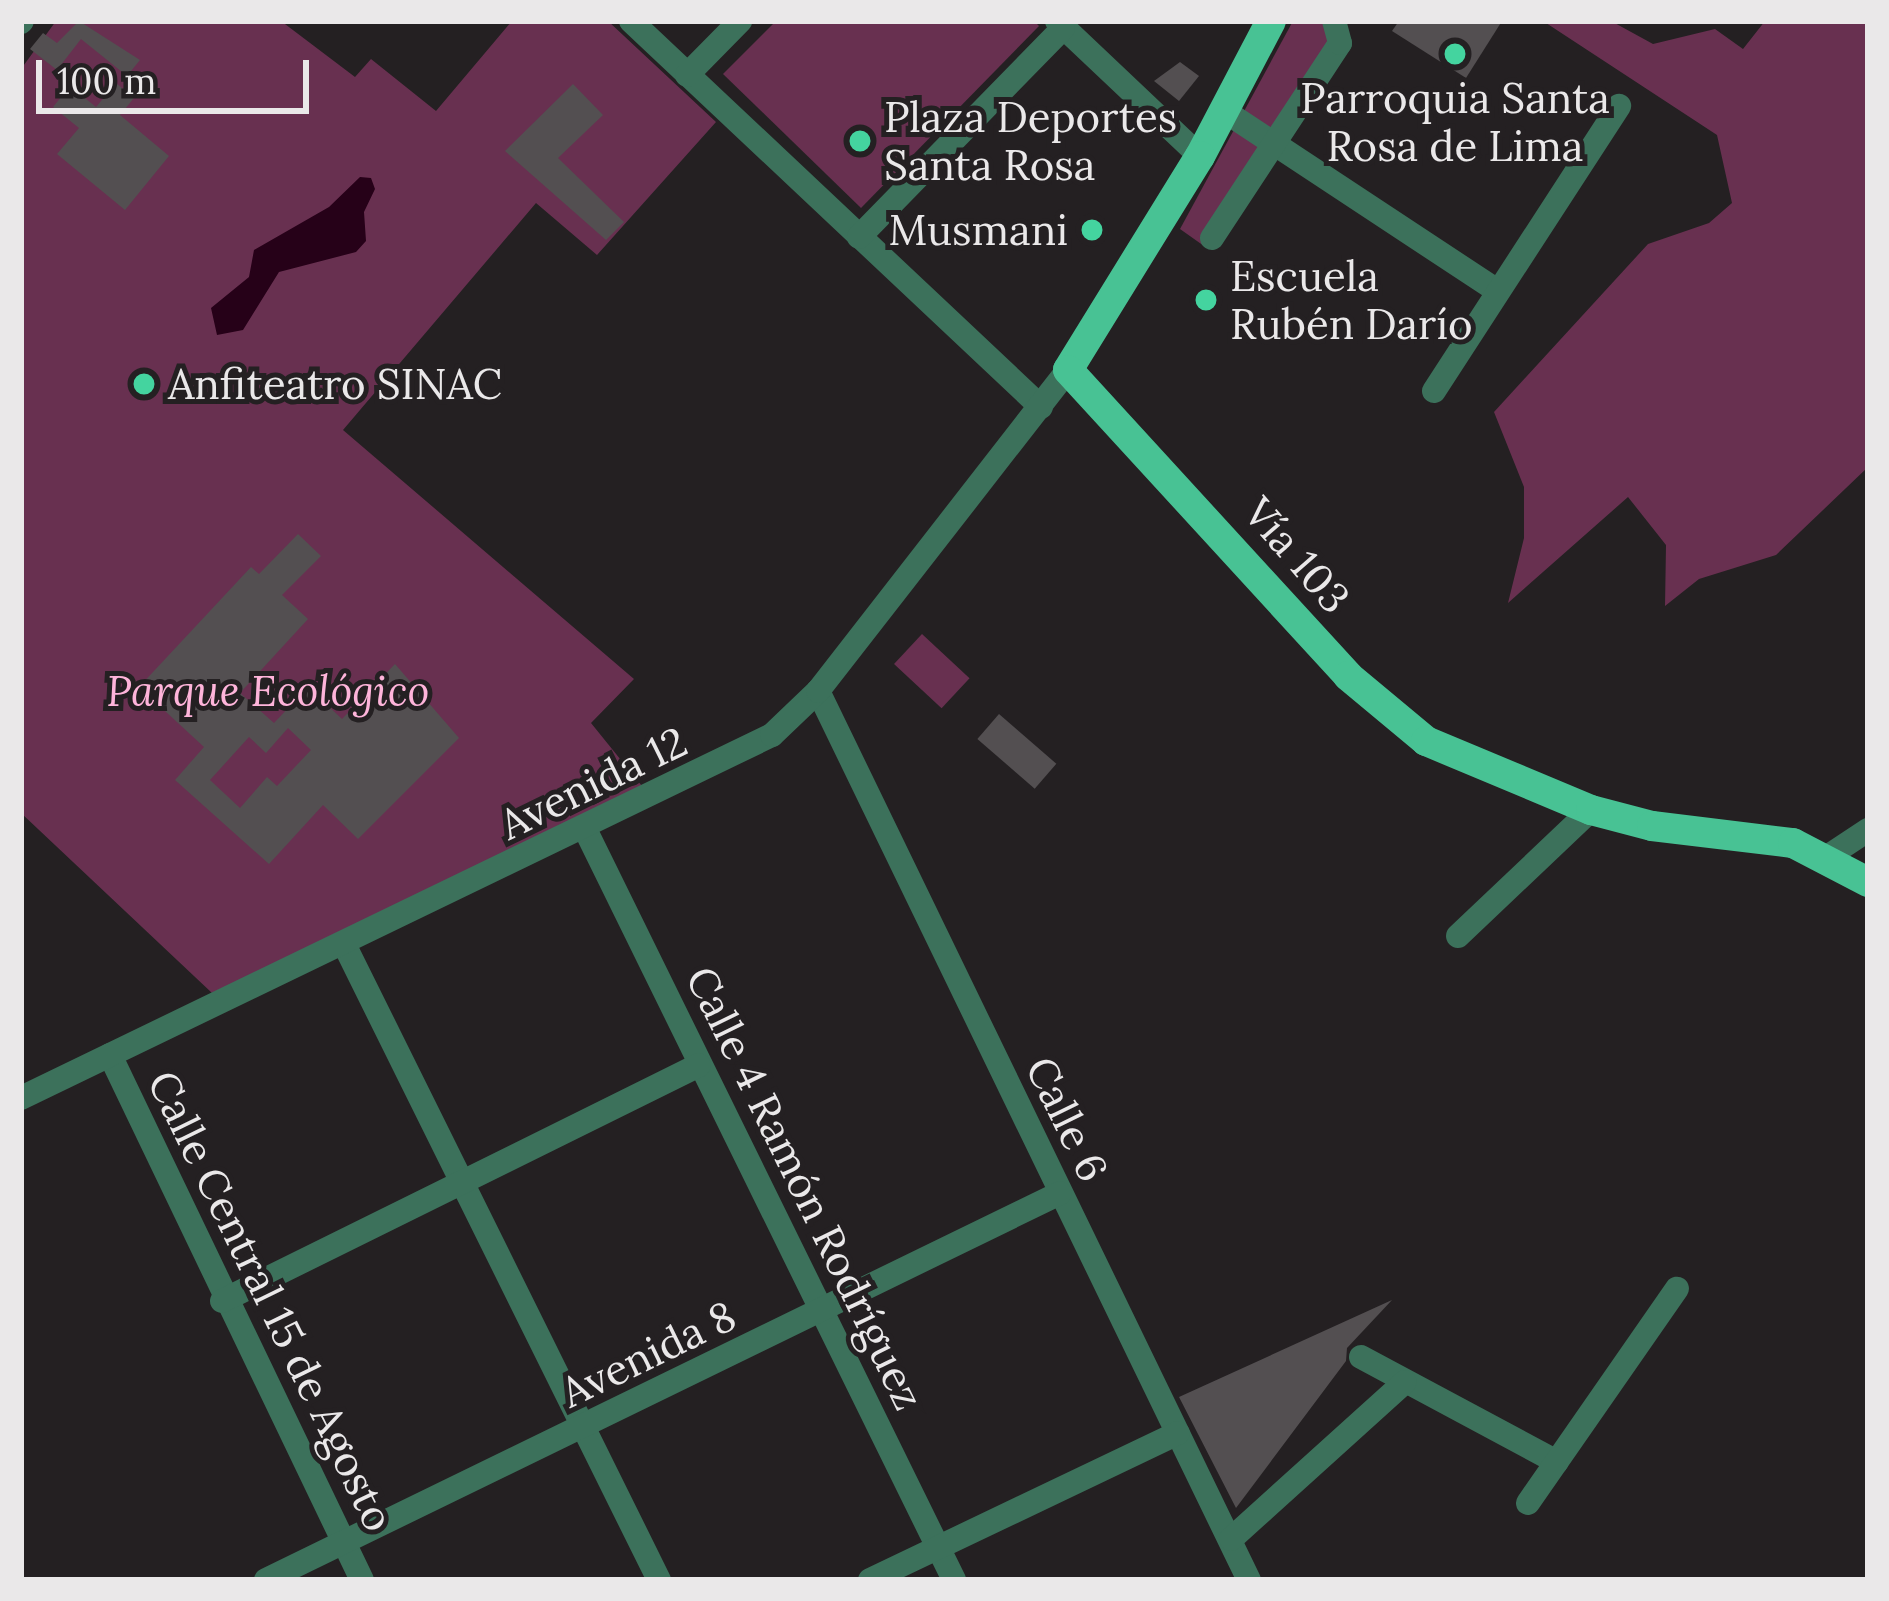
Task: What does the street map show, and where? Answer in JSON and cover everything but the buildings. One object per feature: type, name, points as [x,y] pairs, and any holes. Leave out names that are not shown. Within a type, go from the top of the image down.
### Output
[{"type":"main road","points":[[1068,370],[1200,156],[1271,21]]},
{"type":"main road","name":"Vía 103","points":[[1068,370],[1377,704],[1445,752],[1591,810],[1652,826],[1759,835],[1824,859],[1868,882]]},
{"type":"street","points":[[631,21],[1042,407]]},
{"type":"street","points":[[687,75],[740,21]]},
{"type":"street","points":[[1212,238],[1340,44],[1334,21]]},
{"type":"street","points":[[859,237],[1060,24],[1200,156]]},
{"type":"street","points":[[1434,391],[1619,106]]},
{"type":"street","points":[[1223,110],[1497,290]]},
{"type":"street","name":"Avenida 12","points":[[23,1094],[735,758],[818,691],[1068,370]]},
{"type":"street","name":"Calle 6","points":[[818,691],[1250,1580]]},
{"type":"street","points":[[1458,936],[1591,810]]},
{"type":"street","points":[[1824,859],[1868,830]]},
{"type":"street","name":"Calle 4 Ramón Rodríguez","points":[[586,831],[954,1580]]},
{"type":"street","points":[[344,944],[659,1580]]},
{"type":"street","name":"Calle Central 15 de Agosto","points":[[110,1055],[222,1301],[362,1580]]},
{"type":"street","points":[[222,1301],[463,1186],[699,1065]]},
{"type":"street","name":"Avenida 8","points":[[266,1580],[823,1313],[1060,1193]]},
{"type":"street","points":[[1528,1503],[1677,1289]]},
{"type":"street","points":[[1361,1357],[1557,1462]]},
{"type":"street","points":[[1231,1540],[1405,1382]]},
{"type":"street","points":[[870,1580],[1178,1433]]},
{"type":"green space","name":"Parque Ecológico","points":[[56,21],[281,21],[355,77],[371,59],[436,111],[512,21],[608,21],[716,122],[597,255],[536,203],[343,430],[634,679],[591,723],[646,791],[212,993],[21,813],[21,69]]},
{"type":"green space","name":"Plaza Deportes Santa Rosa","points":[[776,21],[1034,21],[1039,26],[861,208],[723,74]]},
{"type":"green space","points":[[1293,21],[1321,21],[1332,32],[1316,73],[1204,246],[1180,229]]},
{"type":"green space","points":[[1543,21],[1611,21],[1653,44],[1715,29],[1743,49],[1765,21],[1868,21],[1868,467],[1776,555],[1699,579],[1665,606],[1666,545],[1628,497],[1508,603],[1524,538],[1524,487],[1494,412],[1648,244],[1709,223],[1732,203],[1717,135]]},
{"type":"green space","points":[[922,634],[970,678],[942,708],[894,664]]},
{"type":"shaded area","points":[[360,177],[371,178],[375,189],[364,212],[366,241],[356,252],[279,272],[243,330],[217,335],[211,308],[249,277],[254,250],[329,207]]},
{"type":"place","name":"Parroquia Santa Rosa de Lima","points":[[1455,54]]},
{"type":"place","name":"Plaza Deportes Santa Rosa","points":[[860,141]]},
{"type":"place","name":"Musmani","points":[[1092,230]]},
{"type":"place","name":"Escuela Rubén Darío","points":[[1206,300]]},
{"type":"place","name":"Anfiteatro SINAC","points":[[144,384]]}]
